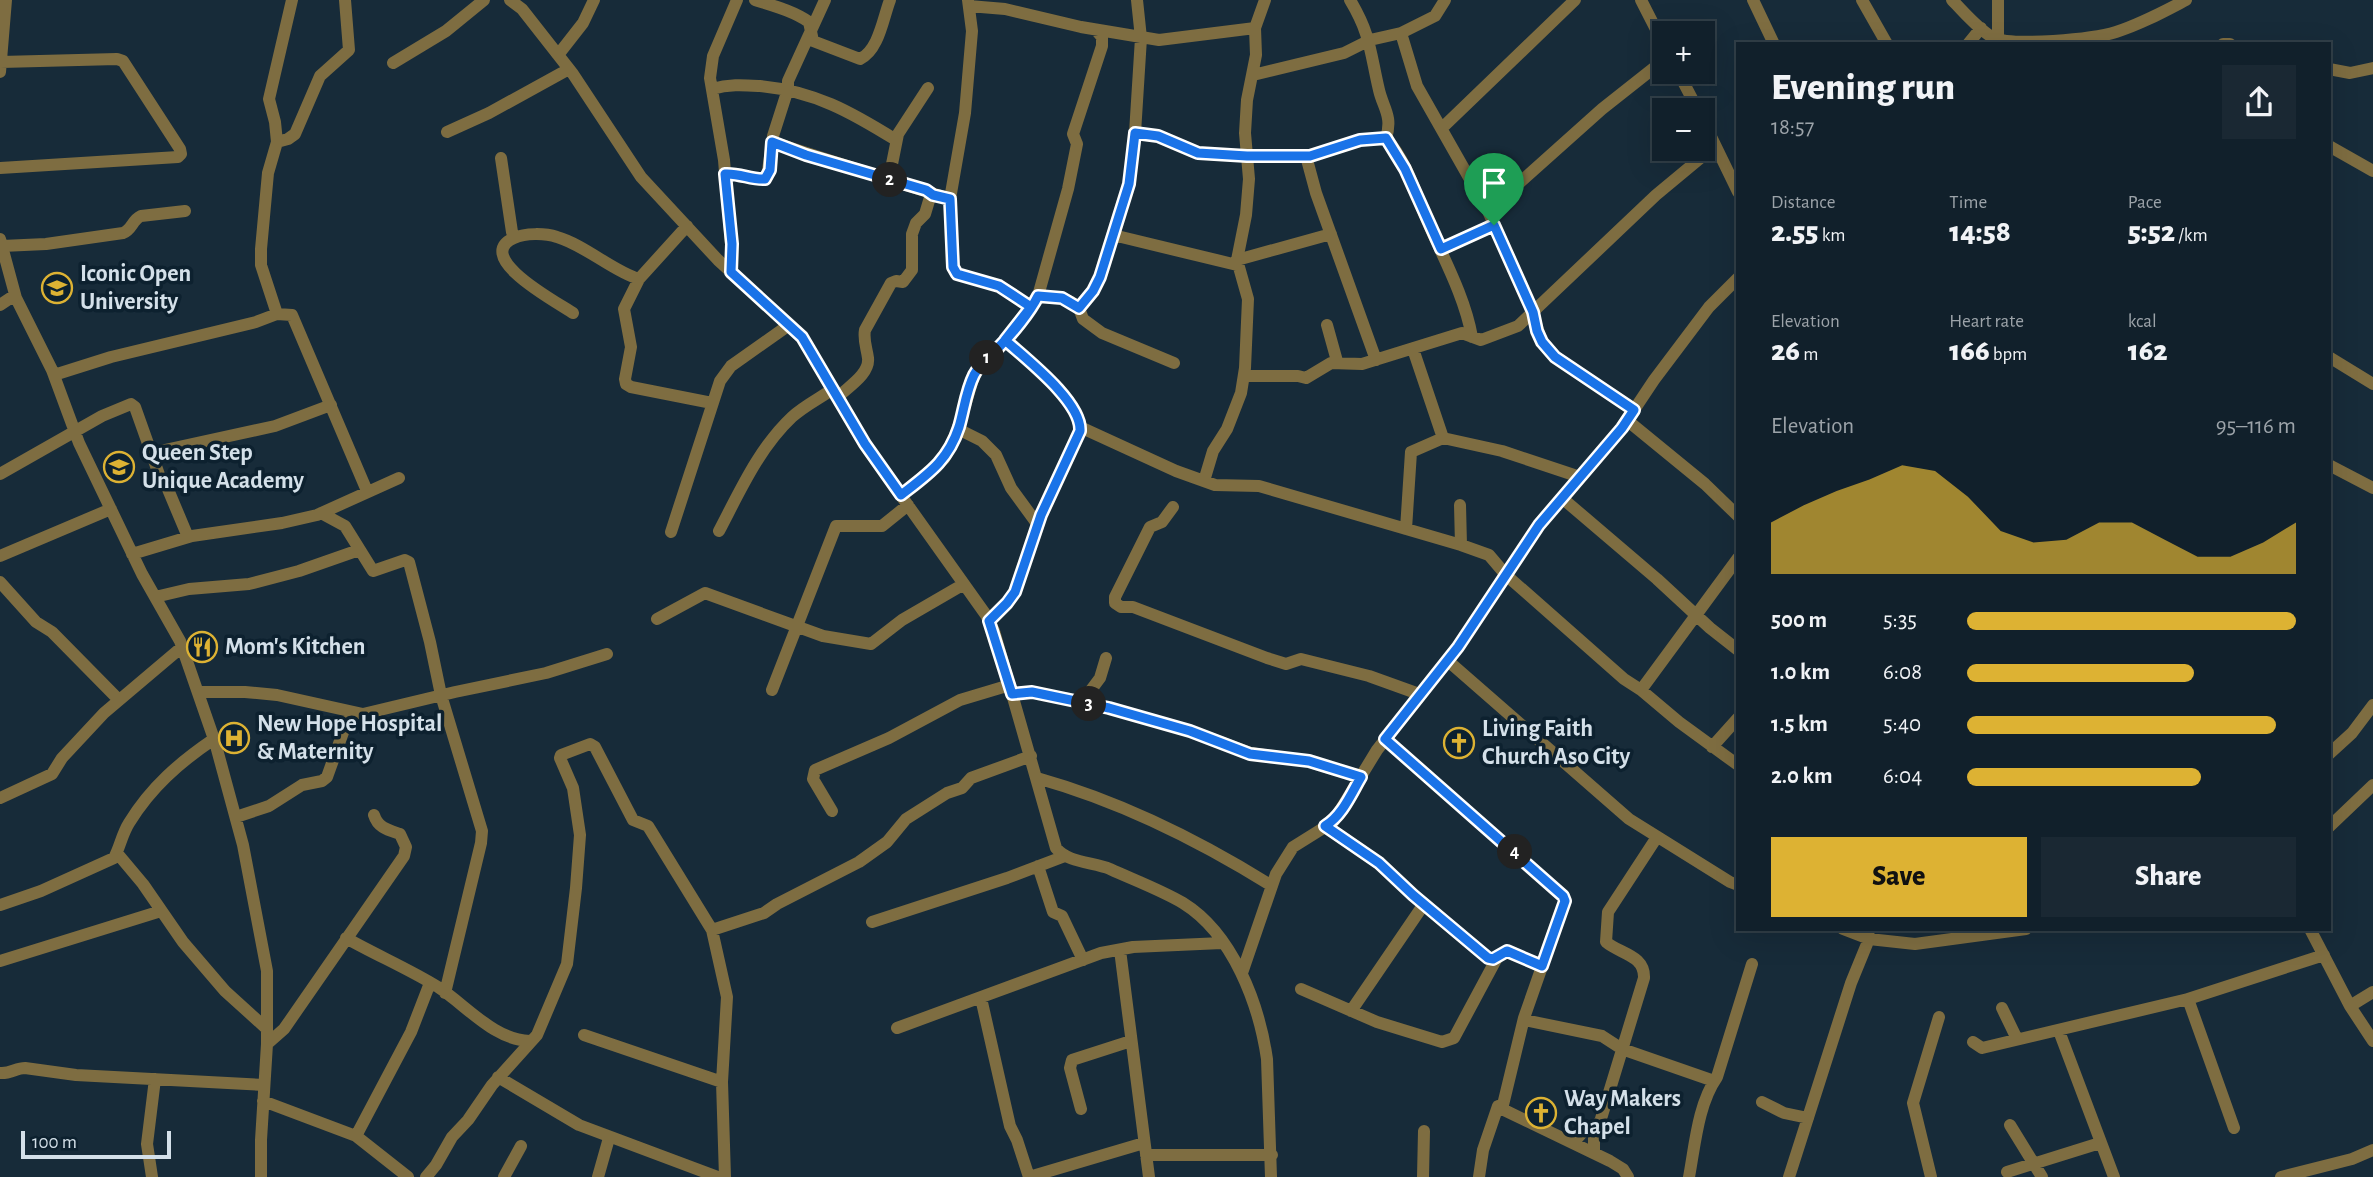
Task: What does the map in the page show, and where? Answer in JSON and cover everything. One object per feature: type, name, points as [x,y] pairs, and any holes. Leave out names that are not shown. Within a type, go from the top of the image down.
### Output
[{"type":"street","points":[[0,72],[6,0]]},
{"type":"street","points":[[277,314],[261,265],[261,249],[268,173],[277,142],[269,99],[292,0]]},
{"type":"street","points":[[277,142],[295,134],[320,76],[349,50],[345,0]]},
{"type":"street","points":[[393,63],[446,31],[484,0]]},
{"type":"street","points":[[510,0],[522,9],[569,68],[641,177],[731,272],[802,337],[865,444],[989,621],[1056,848],[1065,856],[1107,868],[1183,903],[1210,924],[1242,972],[1265,1042],[1271,1177]]},
{"type":"street","points":[[558,55],[583,23],[594,0]]},
{"type":"street","points":[[731,272],[732,244],[725,174],[710,78],[713,56],[737,0]]},
{"type":"street","points":[[755,0],[791,12],[809,22],[813,41],[860,59],[873,48],[890,0]]},
{"type":"street","points":[[725,174],[736,173],[754,179],[765,179],[770,170],[772,142],[790,75],[825,0]]},
{"type":"street","points":[[1079,308],[1100,277],[1129,184],[1141,38],[1138,0]]},
{"type":"street","points":[[1204,481],[1213,451],[1227,429],[1241,393],[1244,376],[1248,299],[1237,262],[1250,178],[1245,133],[1246,111],[1256,55],[1255,29],[1265,0]]},
{"type":"street","points":[[1350,0],[1370,40],[1379,92],[1387,111],[1389,129],[1386,138],[1405,169],[1441,249],[1468,317],[1472,337]]},
{"type":"street","points":[[1253,75],[1344,52],[1370,40],[1401,33],[1435,16],[1445,0]]},
{"type":"street","points":[[1442,128],[1575,0]]},
{"type":"street","points":[[1754,0],[1773,42]]},
{"type":"street","points":[[1862,0],[1885,42]]},
{"type":"street","points":[[1952,0],[1981,28],[2005,42],[2058,40],[2114,33],[2149,20],[2186,0]]},
{"type":"street","points":[[1997,39],[1998,0]]},
{"type":"street","points":[[1644,1],[1653,21]]},
{"type":"street","points":[[1174,363],[1102,333],[1083,318],[1079,308],[1062,298],[1035,301],[999,286],[957,274],[953,267],[950,199],[965,114],[972,31],[968,3],[1096,30],[1159,40],[1255,29]]},
{"type":"street","points":[[1970,42],[1981,28]]},
{"type":"street","points":[[772,690],[836,526],[882,526],[944,459],[958,429],[974,376],[1035,301],[1068,189],[1077,144],[1073,134],[1102,46],[1102,37],[1096,30]]},
{"type":"street","points":[[1401,33],[1417,86],[1488,211],[1533,312],[1542,342],[1555,357],[1631,415],[1736,514]]},
{"type":"street","points":[[1102,46],[1121,34]]},
{"type":"street","points":[[0,168],[178,158],[181,154],[124,61],[1,62]]},
{"type":"street","points":[[447,132],[489,113],[569,68]]},
{"type":"street","points":[[2331,69],[2350,73],[2373,68]]},
{"type":"street","points":[[1488,211],[1602,108],[1652,69]]},
{"type":"street","points":[[712,89],[727,84],[788,89],[847,111],[896,140]]},
{"type":"street","points":[[889,179],[896,140],[904,122],[928,88]]},
{"type":"street","points":[[1135,133],[1158,136],[1198,153],[1247,156],[1306,156],[1360,140],[1386,138]]},
{"type":"street","points":[[772,142],[950,199]]},
{"type":"street","points":[[1715,146],[1736,188]]},
{"type":"street","points":[[2331,147],[2373,172]]},
{"type":"street","points":[[1306,156],[1316,193],[1376,360]]},
{"type":"street","points":[[501,158],[515,237]]},
{"type":"street","points":[[1244,376],[1306,378],[1325,365],[1337,361],[1357,365],[1462,333],[1480,340],[1518,326],[1656,195],[1697,161]]},
{"type":"street","points":[[719,531],[753,466],[770,440],[794,415],[835,393],[867,369],[869,361],[865,330],[891,283],[903,282],[911,274],[912,234],[916,223],[925,214],[931,194]]},
{"type":"street","points":[[185,211],[135,218],[128,231],[123,233],[46,244],[1,242],[15,295],[54,375],[75,433],[132,554],[182,647],[214,739],[236,817],[259,920],[267,971],[267,1044],[261,1177]]},
{"type":"street","points":[[1441,249],[1494,225]]},
{"type":"street","points":[[687,226],[639,279],[624,309],[631,347],[625,379],[626,384],[712,403]]},
{"type":"street","points":[[1113,236],[1237,262],[1331,234]]},
{"type":"street","points":[[573,313],[529,285],[505,262],[503,248],[508,242],[515,237],[555,236],[639,279]]},
{"type":"street","points":[[1242,972],[1276,874],[1293,847],[1333,822],[1385,739],[1447,660],[1539,525],[1631,415],[1709,307],[1736,280]]},
{"type":"street","points":[[0,305],[15,295]]},
{"type":"street","points":[[54,375],[111,357],[256,322],[277,314],[292,315],[367,491]]},
{"type":"street","points":[[671,532],[720,381],[731,366],[789,325]]},
{"type":"street","points":[[1327,325],[1337,361]]},
{"type":"street","points":[[1518,326],[1537,331]]},
{"type":"street","points":[[989,621],[1015,592],[1038,526],[1080,427],[1077,412],[1062,393],[1005,340]]},
{"type":"street","points":[[1413,349],[1443,438]]},
{"type":"street","points":[[2331,358],[2373,383]]},
{"type":"street","points":[[0,474],[102,416],[131,404],[135,407],[162,482],[167,487],[188,537]]},
{"type":"street","points":[[151,453],[275,426],[331,405]]},
{"type":"street","points":[[1080,427],[1176,471],[1215,485],[1259,486],[1489,555],[1506,575],[1624,679],[1736,764]]},
{"type":"street","points":[[958,429],[982,441],[996,455],[1011,488],[1038,526]]},
{"type":"street","points":[[1406,529],[1411,452],[1443,438],[1502,451],[1580,477]]},
{"type":"street","points":[[2331,466],[2373,488]]},
{"type":"street","points":[[132,554],[188,537],[282,523],[321,513],[399,478]]},
{"type":"street","points":[[1563,498],[1736,648]]},
{"type":"street","points":[[342,503],[342,524]]},
{"type":"street","points":[[1460,505],[1461,545]]},
{"type":"street","points":[[1173,507],[1162,522],[1150,527],[1115,597],[1115,603],[1121,607],[1133,607],[1286,664],[1301,659],[1369,676],[1419,694]]},
{"type":"street","points":[[0,556],[111,509]]},
{"type":"street","points":[[321,513],[345,526],[373,571],[405,560],[409,562],[441,695],[482,831],[445,993]]},
{"type":"street","points":[[155,597],[189,589],[249,584],[299,571],[359,550]]},
{"type":"street","points":[[1641,690],[1736,561]]},
{"type":"street","points":[[657,618],[705,593],[823,636],[871,644],[902,620],[964,583]]},
{"type":"street","points":[[3,590],[36,622],[52,632],[120,700]]},
{"type":"street","points":[[0,798],[52,774],[62,758],[104,713],[182,647]]},
{"type":"street","points":[[198,692],[277,695],[363,714],[546,673],[607,654]]},
{"type":"street","points":[[1082,702],[1100,678],[1106,658]]},
{"type":"street","points":[[1447,660],[1629,819],[1736,884]]},
{"type":"street","points":[[832,811],[813,779],[815,770],[889,738],[960,699],[1011,690],[1082,702],[1190,731],[1250,754],[1309,761],[1361,777]]},
{"type":"street","points":[[2331,752],[2352,733],[2373,705]]},
{"type":"street","points":[[236,817],[269,806],[302,785],[322,781],[327,777],[350,713]]},
{"type":"street","points":[[1712,747],[1736,720]]},
{"type":"street","points":[[0,905],[114,858],[129,823],[156,787],[181,761],[214,739]]},
{"type":"street","points":[[1385,739],[1563,896],[1565,901],[1524,1020],[1502,1109],[1594,1153],[1623,1169],[1628,1177]]},
{"type":"street","points":[[426,1177],[452,1137],[468,1120],[498,1077],[541,1028],[552,997],[561,983],[567,964],[580,835],[573,788],[560,761],[561,755],[587,745],[595,747],[633,820],[648,825],[712,930],[727,997],[722,1082],[725,1177]]},
{"type":"street","points":[[712,930],[764,913],[859,862],[887,842],[906,819],[947,793],[962,788],[971,778],[1031,757]]},
{"type":"street","points":[[1037,778],[1068,787],[1154,823],[1239,866],[1272,886]]},
{"type":"street","points":[[2331,825],[2373,785]]},
{"type":"street","points":[[267,1044],[284,1029],[404,856],[406,847],[400,834],[383,828],[374,816]]},
{"type":"street","points":[[1325,826],[1379,863],[1485,956],[1493,959],[1507,951],[1542,966]]},
{"type":"street","points":[[1573,1143],[1582,1133],[1600,1122],[1641,989],[1644,969],[1642,963],[1635,958],[1606,942],[1607,916],[1657,837]]},
{"type":"street","points":[[117,853],[143,884],[183,942],[225,991],[267,1029]]},
{"type":"street","points":[[872,922],[1065,856]]},
{"type":"street","points":[[1038,866],[1053,912],[1062,916],[1083,960]]},
{"type":"street","points":[[1351,1011],[1424,904]]},
{"type":"street","points":[[0,961],[161,911]]},
{"type":"street","points":[[1789,1177],[1868,934],[1915,944],[2011,931]]},
{"type":"street","points":[[2311,931],[2350,1006],[2373,1041]]},
{"type":"street","points":[[346,938],[445,993],[510,1038],[530,1041]]},
{"type":"street","points":[[897,1028],[1101,953],[1222,943]]},
{"type":"street","points":[[1120,950],[1149,1177]]},
{"type":"street","points":[[1973,1042],[1982,1048],[2059,1031],[2188,999],[2324,955]]},
{"type":"street","points":[[1301,989],[1377,1022],[1442,1042],[1449,1041],[1454,1038],[1477,998],[1497,956]]},
{"type":"street","points":[[1689,1177],[1700,1119],[1752,964]]},
{"type":"street","points":[[356,1136],[411,1032],[430,984]]},
{"type":"street","points":[[2350,1006],[2373,992]]},
{"type":"street","points":[[981,998],[1010,1126],[1029,1177],[1053,1174],[1145,1149],[1272,1155]]},
{"type":"street","points":[[2188,999],[2234,1128]]},
{"type":"street","points":[[2002,1008],[2017,1039]]},
{"type":"street","points":[[1931,1177],[1913,1103],[1939,1017]]},
{"type":"street","points":[[1524,1020],[1602,1036],[1622,1049],[1714,1081]]},
{"type":"street","points":[[2059,1031],[2114,1177]]},
{"type":"street","points":[[584,1035],[722,1082]]},
{"type":"street","points":[[1081,1109],[1070,1068],[1072,1060],[1131,1041]]},
{"type":"street","points":[[0,1073],[10,1074],[20,1068],[76,1075],[264,1086]]},
{"type":"street","points":[[498,1077],[579,1125],[718,1177]]},
{"type":"street","points":[[152,1177],[147,1144],[155,1079]]},
{"type":"street","points":[[263,1101],[356,1136],[403,1175]]},
{"type":"street","points":[[1762,1102],[1784,1113],[1808,1118]]},
{"type":"street","points":[[1479,1177],[1483,1150],[1498,1106],[1502,1105]]},
{"type":"street","points":[[1594,1125],[1594,1153]]},
{"type":"street","points":[[2010,1125],[2042,1177]]},
{"type":"street","points":[[1423,1177],[1424,1131]]},
{"type":"street","points":[[598,1177],[609,1138]]},
{"type":"street","points":[[2007,1172],[2100,1143]]},
{"type":"street","points":[[504,1177],[521,1146]]},
{"type":"street","points":[[2281,1177],[2352,1159],[2373,1150]]},
{"type":"place","name":"Iconic Open University","points":[[57,288]]},
{"type":"place","name":"Queen Step Unique Academy","points":[[119,467]]},
{"type":"place","name":"Mom's Kitchen","points":[[202,647]]},
{"type":"place","name":"New Hope Hospital & Maternity","points":[[234,738]]},
{"type":"place","name":"Living Faith Church Aso City","points":[[1459,743]]},
{"type":"place","name":"Way Makers Chapel","points":[[1541,1113]]},
{"type":"route","points":[[1494,225],[1441,249],[1405,169],[1386,138],[1360,140],[1310,156],[1247,156],[1198,153],[1158,136],[1135,133],[1129,184],[1100,277],[1093,291],[1079,308],[1062,298],[1038,296],[1036,301],[1005,340],[982,363],[974,376],[958,429],[944,459],[901,495],[865,444],[802,337],[731,272],[732,244],[725,174],[736,173],[754,179],[765,179],[770,170],[772,142],[950,199],[953,267],[957,274],[999,286],[1031,307],[1005,340],[1062,393],[1077,412],[1081,422],[1080,431],[1041,515],[1015,592],[989,621],[1012,694],[1032,692],[1109,708],[1190,731],[1250,754],[1309,761],[1361,777],[1333,822],[1325,826],[1379,863],[1488,958],[1493,959],[1507,951],[1542,966],[1565,901],[1563,896],[1385,739],[1458,647],[1539,525],[1622,428],[1634,410],[1555,357],[1542,342],[1533,312],[1494,225]]}]
